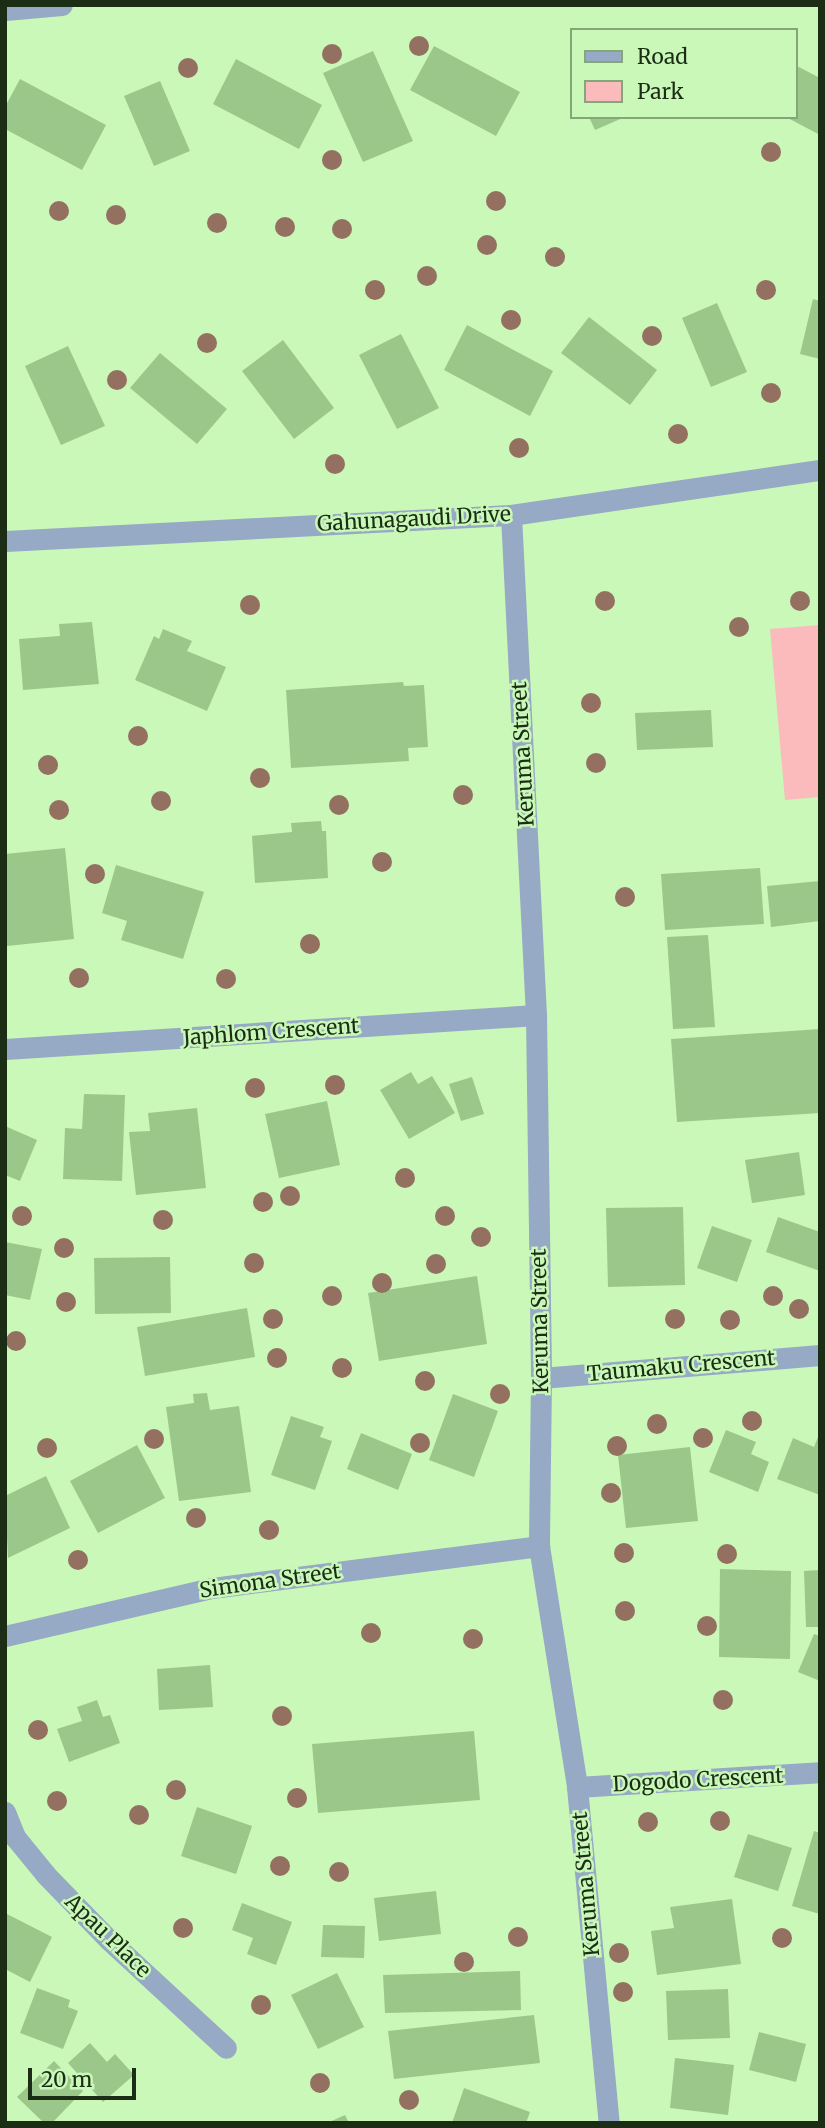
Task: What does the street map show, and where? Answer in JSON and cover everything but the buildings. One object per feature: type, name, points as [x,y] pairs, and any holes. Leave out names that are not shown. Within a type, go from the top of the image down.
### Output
[{"type":"street","points":[[5,10],[62,5]]},
{"type":"street","name":"Gahunagaudi Drive","points":[[5,541],[511,515],[820,470]]},
{"type":"street","name":"Keruma Street","points":[[511,515],[536,1015],[541,1378],[539,1546],[577,1787],[608,2123]]},
{"type":"street","name":"Japhlom Crescent","points":[[5,1049],[536,1015]]},
{"type":"street","name":"Taumaku Crescent","points":[[541,1378],[820,1355]]},
{"type":"street","name":"Simona Street","points":[[5,1636],[212,1588],[539,1546]]},
{"type":"street","name":"Dogodo Crescent","points":[[577,1787],[820,1772]]},
{"type":"street","name":"Apau Place","points":[[5,1812],[15,1837],[46,1875],[109,1940],[226,2048]]},
{"type":"green space","points":[[820,625],[820,797],[785,800],[770,629]]}]
